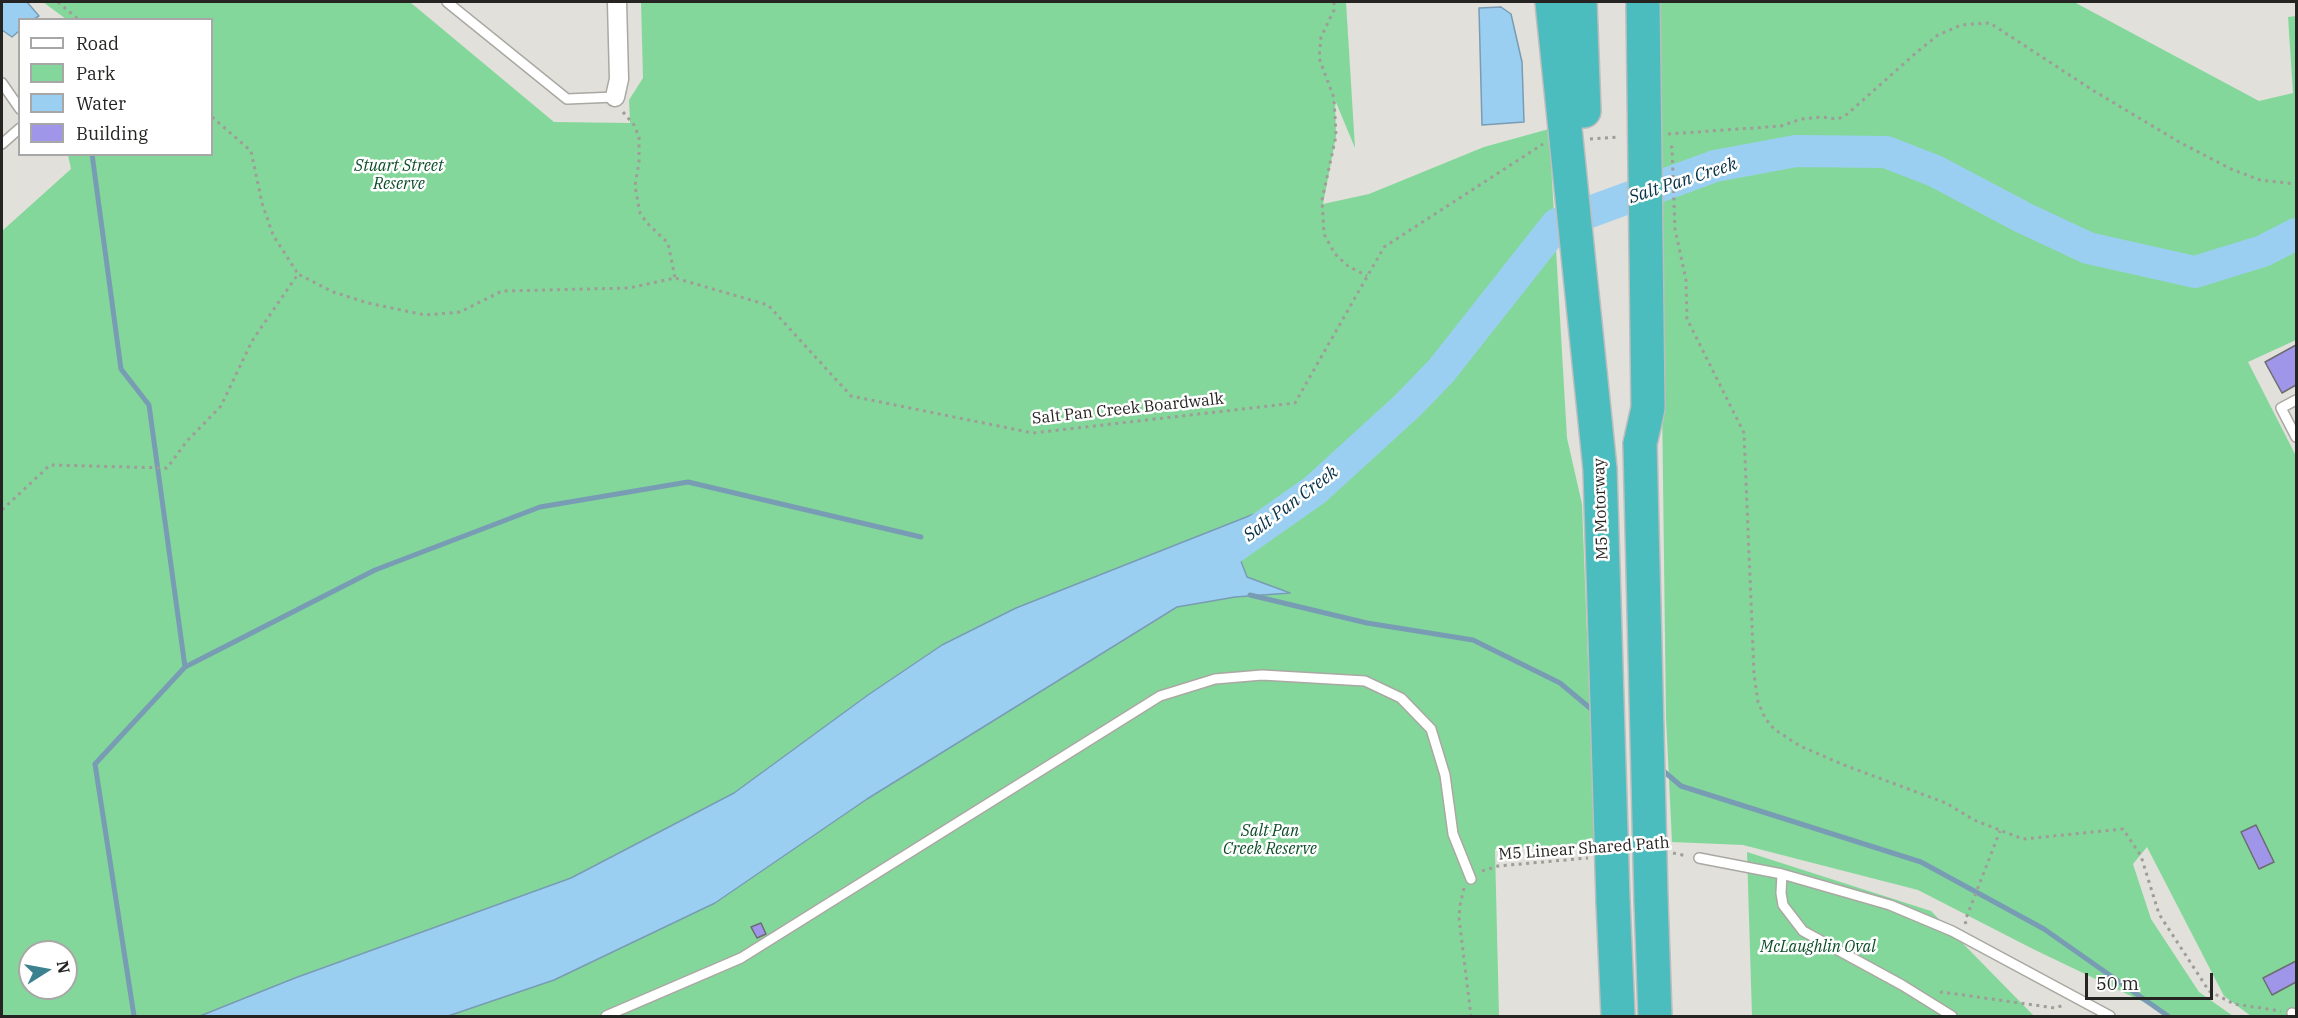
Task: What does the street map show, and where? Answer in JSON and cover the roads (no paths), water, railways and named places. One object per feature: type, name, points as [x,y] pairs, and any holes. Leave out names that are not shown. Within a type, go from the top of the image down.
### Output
[{"type":"highway","points":[[1552,2],[1569,38]]},
{"type":"highway","points":[[1569,38],[1580,2]]},
{"type":"highway","points":[[1625,2],[1634,35],[1640,444],[1655,1017]]},
{"type":"highway","points":[[1634,35],[1643,2]]},
{"type":"highway","name":"M5 Motorway","points":[[1569,38],[1569,183],[1600,469],[1618,1017]]},
{"type":"street","points":[[615,98],[619,79],[617,2]]},
{"type":"lane","points":[[447,2],[567,99],[615,98]]},
{"type":"lane","points":[[2,83],[18,106]]},
{"type":"lane","points":[[2,144],[18,130]]},
{"type":"lane","points":[[2296,400],[2281,408],[2296,437]]},
{"type":"lane","points":[[606,1017],[741,958],[1160,696],[1215,679],[1262,675],[1365,681],[1401,698],[1431,729],[1445,775],[1453,834],[1471,879]]},
{"type":"lane","points":[[1699,858],[1782,874],[1890,905],[1952,932],[2110,1017]]},
{"type":"lane","points":[[1782,874],[1783,905],[1803,931],[1952,1017]]},
{"type":"water","points":[[2,2],[27,2],[39,16],[18,18],[18,32],[12,37],[2,30]]},
{"type":"water","points":[[1501,7],[1511,14],[1522,62],[1524,122],[1482,125],[1479,8]]},
{"type":"water","points":[[1254,514],[1234,543],[1247,577],[1290,593],[1235,597],[1177,607],[867,799],[715,903],[554,980],[448,1016],[200,1016],[295,978],[571,878],[734,793],[868,695],[942,645],[1016,608]]},
{"type":"waterway","name":"Salt Pan Creek","points":[[1201,570],[1315,490],[1407,406],[1441,371],[1557,224],[1715,166],[1796,151],[1886,152],[1935,171],[2024,218],[2088,248],[2195,272],[2263,251],[2296,234]]},
{"type":"waterway","points":[[92,156],[121,369],[149,405],[185,667]]},
{"type":"waterway","points":[[134,1016],[95,764],[185,667],[375,570],[540,507],[688,482],[921,537]]},
{"type":"waterway","points":[[1250,595],[1367,623],[1473,640],[1560,683],[1596,713]]},
{"type":"waterway","points":[[1660,768],[1681,786],[1921,862],[2044,929],[2168,1016]]},
{"type":"park label","name":"Stuart Street Reserve","points":[[399,175]]},
{"type":"park label","name":"Salt Pan Creek Reserve","points":[[1270,840]]},
{"type":"park label","name":"McLaughlin Oval","points":[[1818,947]]}]
